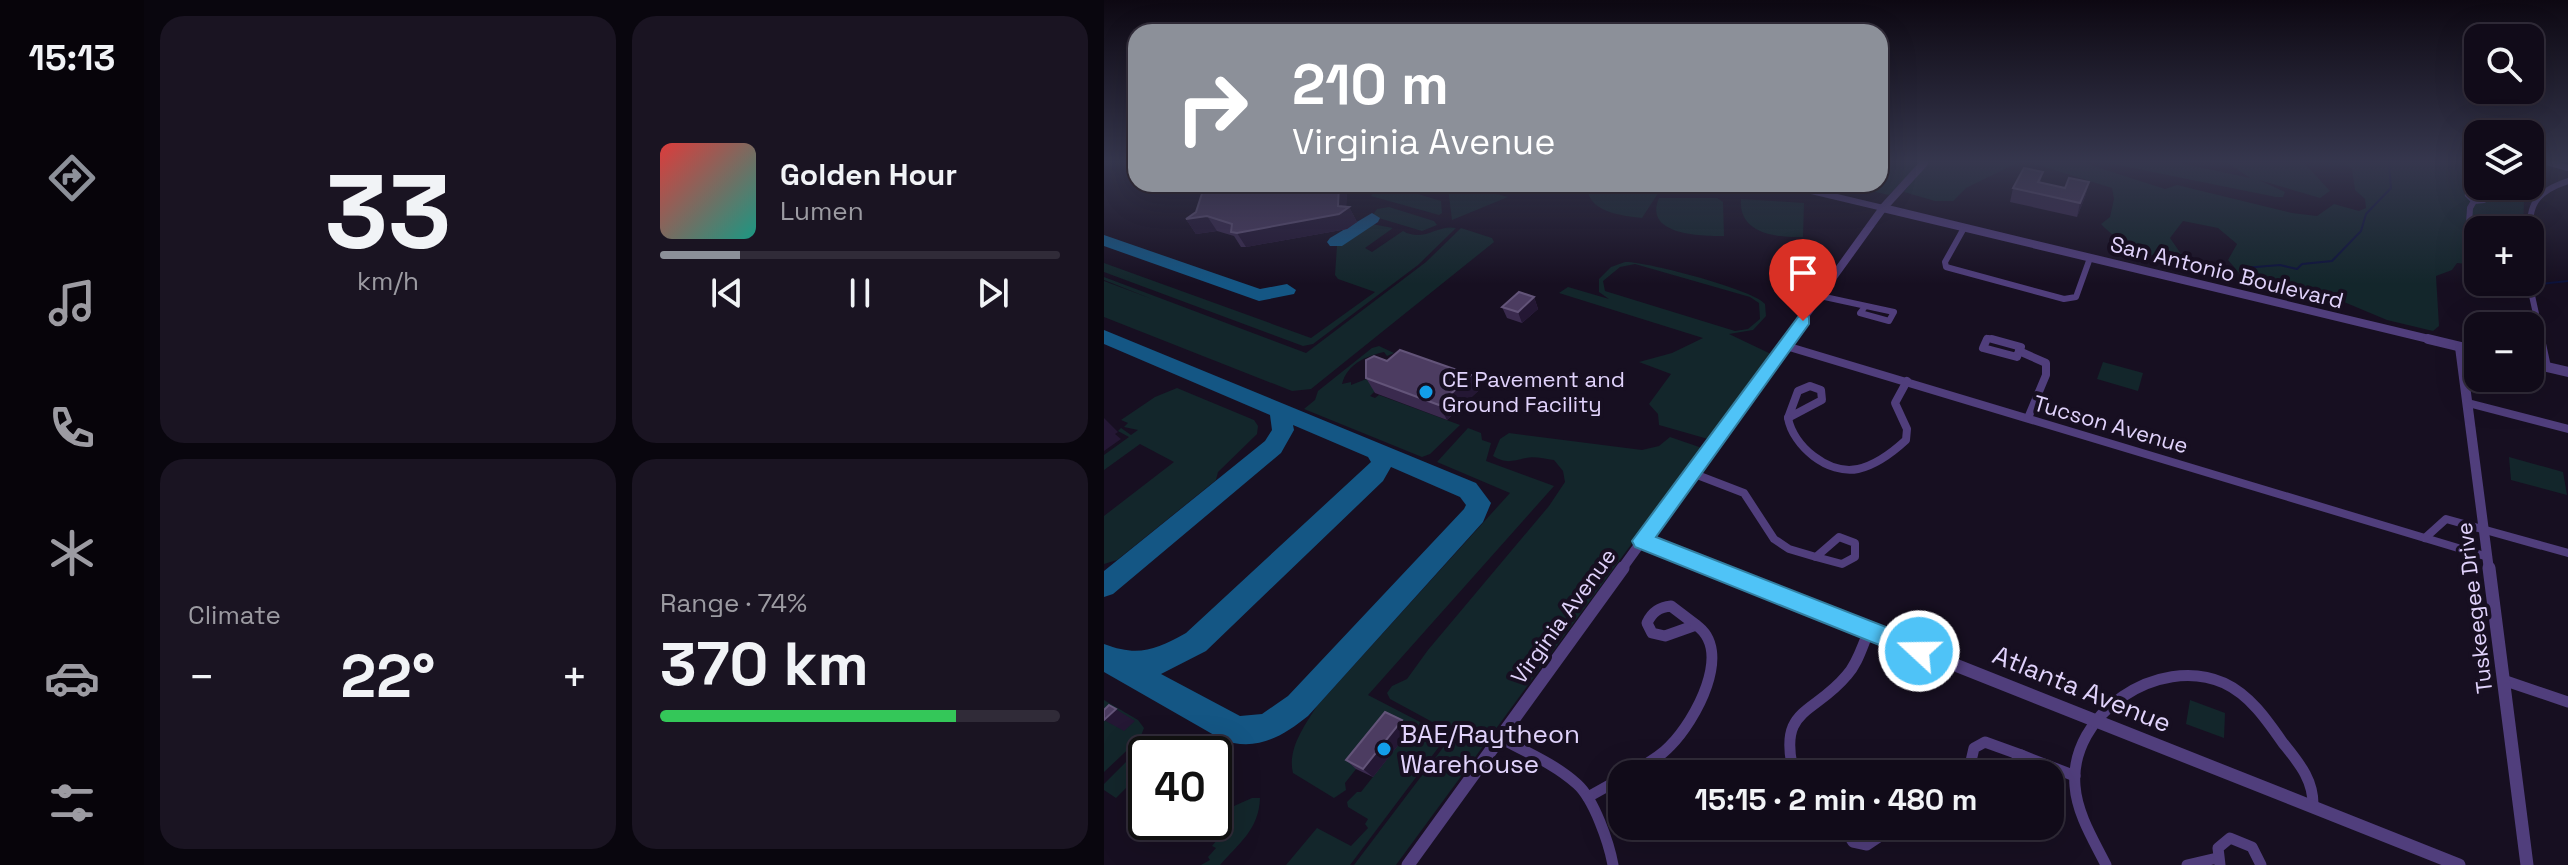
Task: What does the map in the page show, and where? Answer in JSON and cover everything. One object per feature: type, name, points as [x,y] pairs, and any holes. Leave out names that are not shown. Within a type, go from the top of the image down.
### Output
[{"type":"street","name":"San Antonio Boulevard","points":[[1864,203],[2464,348]]},
{"type":"street","name":"Virginia Avenue","points":[[1408,865],[1887,203]]},
{"type":"street","points":[[1964,228],[1945,262],[1946,267],[2064,299],[2076,297],[2090,258]]},
{"type":"street","points":[[1820,296],[1864,308]]},
{"type":"street","points":[[2532,296],[2547,367]]},
{"type":"street","name":"Tucson Avenue","points":[[1786,346],[2488,557]]},
{"type":"street","name":"Tuskeegee Drive","points":[[2460,347],[2527,865]]},
{"type":"street","points":[[2019,351],[2039,357],[2048,366],[2028,418]]},
{"type":"street","points":[[2544,366],[2568,372]]},
{"type":"street","points":[[1788,418],[1820,402],[1823,396],[1821,390],[1810,386],[1799,390],[1788,418],[1789,431],[1802,447],[1841,469],[1858,469],[1906,440],[1907,429],[1895,403],[1907,381]]},
{"type":"street","points":[[2468,403],[2568,429]]},
{"type":"street","points":[[1692,473],[1744,493],[1774,539],[1789,549],[1816,557]]},
{"type":"street","points":[[2425,538],[2446,519],[2568,553]]},
{"type":"street","name":"Atlanta Avenue","points":[[1642,541],[2459,865]]},
{"type":"street","points":[[1650,760],[1667,749],[1688,721],[1711,668],[1713,652],[1709,637],[1696,625],[1671,606],[1653,612],[1647,623],[1652,633],[1665,636],[1696,625]]},
{"type":"street","points":[[1792,760],[1789,742],[1795,722],[1806,706],[1846,677],[1869,631]]},
{"type":"street","points":[[2106,865],[2083,813],[2075,776],[2086,733],[2095,720],[2128,695],[2170,676],[2197,675],[2217,680],[2257,707],[2306,773],[2313,793],[2313,807]]},
{"type":"street","points":[[2503,680],[2568,702]]},
{"type":"street","points":[[1500,738],[1572,778],[1588,797],[1609,842],[1613,865]]},
{"type":"street","points":[[1970,760],[1972,751],[1982,742],[1992,742],[2075,776]]},
{"type":"street","points":[[2017,760],[2021,755]]},
{"type":"street","points":[[1588,797],[1608,786]]},
{"type":"street","points":[[2187,865],[2218,862],[2219,844],[2230,838],[2237,838],[2252,847],[2261,865]]},
{"type":"street","points":[[1852,840],[1867,845],[1874,840]]},
{"type":"green space","points":[[1397,203],[1441,203],[1442,213],[1439,215]]},
{"type":"green space","points":[[1450,203],[1492,203],[1452,220]]},
{"type":"green space","points":[[1594,203],[1651,203],[1642,218],[1616,214]]},
{"type":"green space","points":[[1658,203],[1723,203],[1724,236],[1676,231],[1659,220]]},
{"type":"green space","points":[[1741,203],[1804,203],[1803,237],[1760,231],[1745,219]]},
{"type":"green space","points":[[2113,203],[2252,203],[2317,216],[2334,204],[2359,211],[2366,208],[2365,203],[2524,203],[2523,216],[2464,216],[2464,264],[2457,263],[2452,270],[2436,276],[2439,326],[2433,331],[2387,320],[2332,297],[2240,274],[2228,260],[2237,244],[2218,228],[2183,221],[2170,238],[2181,254],[2171,257],[2138,250],[2101,224],[2110,217]]},
{"type":"green space","points":[[1389,207],[1434,221],[1437,225],[1422,231],[1372,216],[1377,209]]},
{"type":"green space","points":[[1372,224],[1393,228],[1365,248],[1372,252],[1403,231],[1417,235],[1456,228],[1418,265],[1313,344],[1303,346],[1104,272],[1104,263],[1311,338],[1375,292],[1338,279],[1335,275],[1337,246]]},
{"type":"green space","points":[[1461,228],[1492,238],[1494,242],[1311,389],[1292,391],[1104,317],[1104,281],[1152,299],[1104,280],[1104,277],[1306,353],[1426,262]]},
{"type":"green space","points":[[1625,262],[1675,271],[1742,291],[1765,304],[1766,316],[1753,330],[1729,334],[1771,354],[1708,439],[1659,425],[1658,414],[1649,404],[1671,374],[1639,362],[1672,353],[1703,338],[1559,293],[1568,287],[1609,299],[1599,292],[1599,279],[1611,267]],"holes":[[[1635,264],[1750,297],[1759,303],[1760,319],[1748,329],[1735,331],[1605,291],[1603,281],[1620,267]]]},
{"type":"green space","points":[[1379,346],[1394,353],[1387,356],[1384,352],[1358,362],[1348,371],[1342,384],[1351,382],[1351,385],[1369,378],[1375,391],[1370,396],[1375,398],[1379,395],[1460,425],[1430,454],[1422,457],[1304,409],[1315,400],[1318,391],[1372,348]]},
{"type":"green space","points":[[2103,362],[2143,373],[2138,391],[2097,379]]},
{"type":"green space","points":[[1177,388],[1254,420],[1258,426],[1257,434],[1218,472],[1216,480],[1117,560],[1104,564],[1104,516],[1174,462],[1140,444],[1104,470],[1104,455],[1129,437],[1118,431],[1121,428],[1131,435],[1138,430],[1124,427],[1128,423],[1121,420],[1155,397]]},
{"type":"green space","points":[[1468,428],[1481,433],[1482,440],[1491,443],[1486,461],[1554,486],[1368,695],[1447,736],[1350,865],[1286,865],[1317,828],[1351,846],[1368,828],[1365,824],[1368,819],[1348,807],[1347,802],[1361,792],[1410,730],[1394,721],[1345,783],[1346,790],[1334,798],[1293,773],[1295,746],[1307,721],[1317,706],[1510,493],[1437,462]]},
{"type":"green space","points":[[1509,433],[1642,450],[1659,446],[1670,437],[1702,448],[1396,865],[1354,865],[1448,741],[1449,731],[1390,699],[1387,693],[1392,686],[1407,679],[1549,506],[1565,482],[1563,471],[1554,460],[1532,457],[1506,461],[1493,456],[1500,439]]},
{"type":"green space","points":[[2509,457],[2563,472],[2567,495],[2511,480]]},
{"type":"green space","points":[[1104,700],[1138,720],[1144,728],[1141,736],[1128,736],[1128,749],[1104,772]]},
{"type":"green space","points":[[2190,700],[2225,713],[2224,738],[2186,724]]},
{"type":"green space","points":[[1128,760],[1128,786],[1116,798],[1104,790],[1104,784]]},
{"type":"green space","points":[[1252,798],[1260,798],[1256,819],[1246,836],[1220,865],[1201,865],[1210,860],[1208,857],[1216,848],[1212,846],[1217,840],[1232,840],[1232,807]]},
{"type":"building","points":[[1199,203],[1338,203],[1338,206],[1349,207],[1339,214],[1237,233],[1231,232],[1232,224],[1207,216],[1186,219],[1196,212]]},
{"type":"building","points":[[1519,292],[1534,297],[1518,312],[1502,307]]},
{"type":"building","points":[[1400,350],[1471,375],[1439,405],[1366,378],[1366,360],[1374,356],[1387,361]]},
{"type":"building","points":[[1109,705],[1116,709],[1104,720],[1104,710]]},
{"type":"building","points":[[1385,712],[1402,720],[1363,769],[1346,760]]},
{"type":"waterway","points":[[2243,268],[2280,265],[2297,269],[2302,264],[2332,261],[2361,231],[2366,214],[2376,203]]},
{"type":"waterway","points":[[2544,283],[2568,281]]},
{"type":"taxiway","points":[[1336,242],[1372,218]]},
{"type":"taxiway","points":[[1104,240],[1259,295],[1287,290]]},
{"type":"taxiway","points":[[1104,336],[1468,490],[1479,503],[1474,515],[1298,706],[1267,726],[1249,731],[1231,729],[1104,657]]},
{"type":"taxiway","points":[[1104,586],[1273,447],[1283,430],[1280,411]]},
{"type":"taxiway","points":[[1122,665],[1159,662],[1196,642],[1375,475],[1382,462],[1377,453]]},
{"type":"place","name":"CE Pavement and Ground Facility","points":[[1426,392]]},
{"type":"place","name":"BAE/Raytheon Warehouse","points":[[1384,749]]},
{"type":"route","points":[[1803,321],[1642,541],[1919,651]]}]
